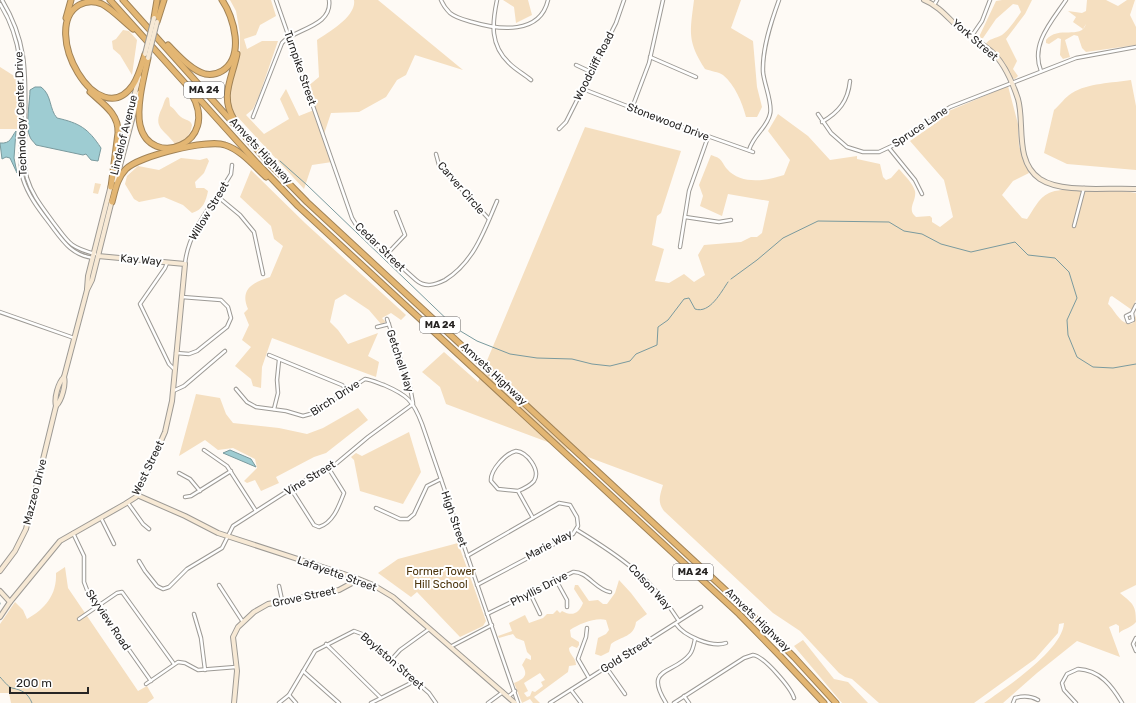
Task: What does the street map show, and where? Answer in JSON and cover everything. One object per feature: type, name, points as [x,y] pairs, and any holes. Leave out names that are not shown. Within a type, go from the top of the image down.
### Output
[{"type":"highway","points":[[71,0],[64,29],[65,48],[68,61],[79,81],[113,113],[118,124],[118,135],[111,187]]},
{"type":"highway","name":"Amvets Highway","points":[[110,0],[257,163],[298,206],[746,621],[824,703]]},
{"type":"highway","name":"Amvets Highway","points":[[124,0],[259,151],[321,215],[753,615],[798,660],[836,703]]},
{"type":"highway","points":[[155,20],[158,0]]},
{"type":"highway","points":[[155,20],[163,0]]},
{"type":"highway","points":[[148,28],[197,70],[209,74],[219,73],[231,62],[235,47],[233,25],[222,0]]},
{"type":"highway","points":[[226,0],[234,17],[238,40],[236,58],[227,89],[227,105],[235,120],[259,151]]},
{"type":"highway","points":[[146,56],[137,77],[126,92],[110,98],[98,94],[82,79],[73,64],[69,52],[67,29],[72,12],[78,5],[87,2],[101,4],[153,48]]},
{"type":"highway","points":[[146,56],[140,125],[144,134],[150,141],[157,146],[168,148],[180,146],[189,141],[197,130],[199,121],[198,108],[194,98],[172,68]]},
{"type":"highway","points":[[112,202],[120,177],[136,162],[146,158],[213,143],[228,146],[235,150],[298,206]]},
{"type":"main road","name":"York Street","points":[[924,0],[934,5],[971,37],[993,53],[1000,61],[1011,83],[1019,106],[1021,138],[1024,152],[1034,172],[1041,179],[1058,186],[1136,189]]},
{"type":"main road","name":"Lindelof Avenue","points":[[89,270],[155,20]]},
{"type":"main road","name":"Lindelof Avenue","points":[[95,270],[146,56]]},
{"type":"main road","name":"Kay Way","points":[[98,256],[185,264]]},
{"type":"main road","name":"Willow Street","points":[[181,304],[185,264]]},
{"type":"main road","name":"Mazzeo Drive","points":[[87,290],[89,270]]},
{"type":"main road","name":"Mazzeo Drive","points":[[0,572],[14,554],[25,532],[56,406],[60,403],[64,376],[74,338],[87,290],[95,270]]},
{"type":"main road","name":"West Street","points":[[0,617],[10,602],[55,546],[73,532],[128,503],[137,494],[167,425],[173,391],[181,304]]},
{"type":"main road","name":"Lafayette Street","points":[[137,494],[228,536],[356,578],[388,594],[517,703]]},
{"type":"main road","name":"Grove Street","points":[[234,703],[236,667],[233,635],[243,622],[263,607],[282,600],[339,590],[351,584],[356,578]]},
{"type":"main road","points":[[0,591],[10,602]]},
{"type":"street","name":"Technology Center Drive","points":[[2,0],[15,24],[24,52],[25,164],[29,185],[37,200],[70,243],[81,251],[93,256]]},
{"type":"street","name":"Turnpike Street","points":[[276,0],[290,37],[323,137]]},
{"type":"street","points":[[253,117],[282,45],[290,37],[311,28],[321,20],[328,9],[329,0]]},
{"type":"street","points":[[441,0],[449,12],[456,17],[493,27],[511,28],[528,25],[541,15],[546,8],[548,0]]},
{"type":"street","points":[[497,0],[493,27],[495,44],[510,64],[532,80]]},
{"type":"street","name":"Woodcliff Road","points":[[559,129],[566,122],[618,17],[624,0]]},
{"type":"street","points":[[632,108],[650,57],[663,0]]},
{"type":"street","points":[[749,150],[755,135],[766,124],[771,110],[763,69],[767,40],[779,0]]},
{"type":"street","points":[[934,5],[937,0]]},
{"type":"street","points":[[971,37],[982,21],[990,0]]},
{"type":"street","points":[[1041,71],[1037,59],[1041,39],[1066,0]]},
{"type":"street","name":"Technology Center Drive","points":[[0,4],[13,30],[20,53],[21,164],[26,186],[34,202],[69,248],[80,255],[98,256]]},
{"type":"street","name":"Spruce Lane","points":[[818,114],[822,122],[838,141],[854,150],[871,153],[889,148],[944,110],[1041,71],[1088,55],[1136,47]]},
{"type":"street","points":[[650,57],[696,77]]},
{"type":"street","points":[[576,66],[591,72]]},
{"type":"street","points":[[822,122],[834,114],[844,102],[850,81]]},
{"type":"street","name":"Stonewood Drive","points":[[582,89],[708,137],[754,152]]},
{"type":"street","name":"Cedar Street","points":[[323,137],[353,222],[421,284],[430,285],[438,283],[459,269],[474,252],[489,219]]},
{"type":"street","points":[[680,247],[692,180],[708,137]]},
{"type":"street","points":[[889,148],[914,180],[922,194]]},
{"type":"street","name":"Carver Circle","points":[[436,154],[436,160],[489,219]]},
{"type":"street","name":"Willow Street","points":[[185,264],[192,236],[231,174],[232,165]]},
{"type":"street","points":[[1074,226],[1085,188]]},
{"type":"street","points":[[217,196],[240,215],[254,232],[264,274]]},
{"type":"street","points":[[489,219],[497,201]]},
{"type":"street","points":[[387,254],[405,235],[396,212]]},
{"type":"street","points":[[685,217],[719,222],[731,220]]},
{"type":"street","points":[[167,262],[165,268],[140,304],[169,364],[174,369]]},
{"type":"street","points":[[176,353],[191,354],[198,350],[227,327],[231,316],[228,307],[221,300],[181,297]]},
{"type":"street","points":[[1132,313],[1136,305]]},
{"type":"street","points":[[0,312],[74,338]]},
{"type":"street","name":"Getchell Way","points":[[387,319],[410,387],[413,404]]},
{"type":"street","points":[[376,327],[389,324]]},
{"type":"street","points":[[173,391],[184,386],[225,351]]},
{"type":"street","points":[[269,355],[342,385],[348,390]]},
{"type":"street","points":[[274,409],[278,393],[277,380],[279,360]]},
{"type":"street","name":"Birch Drive","points":[[236,389],[252,406],[309,416],[362,380],[369,379],[400,392],[413,404]]},
{"type":"street","name":"Vine Street","points":[[139,561],[154,583],[160,588],[166,589],[172,585],[186,569],[222,548],[232,527],[291,489],[329,469],[413,404]]},
{"type":"street","name":"High Street","points":[[413,404],[492,625],[517,703]]},
{"type":"street","points":[[204,450],[231,470],[256,511]]},
{"type":"street","points":[[516,451],[526,455],[536,475],[532,483],[518,491],[498,489],[494,486],[491,480],[494,470],[510,454],[516,451]]},
{"type":"street","points":[[291,489],[314,525],[319,527],[326,524],[331,519],[344,493],[329,469]]},
{"type":"street","points":[[185,497],[191,496],[231,470]]},
{"type":"street","points":[[179,474],[190,479],[200,490]]},
{"type":"street","points":[[376,508],[400,519],[410,518],[414,514],[428,486],[440,480]]},
{"type":"street","points":[[518,491],[533,518]]},
{"type":"street","points":[[128,503],[143,524],[149,529]]},
{"type":"street","name":"Marie Way","points":[[467,556],[557,504],[568,503],[573,508],[578,519],[577,530],[571,535],[477,585]]},
{"type":"street","points":[[101,518],[114,544]]},
{"type":"street","name":"Colson Way","points":[[577,530],[632,566],[652,587],[679,621]]},
{"type":"street","name":"Skyview Road","points":[[73,532],[85,558],[84,582],[86,588],[151,681]]},
{"type":"street","name":"Phyllis Drive","points":[[488,614],[556,580],[576,572],[604,590],[610,592]]},
{"type":"street","points":[[556,580],[567,601],[567,607]]},
{"type":"street","points":[[219,585],[243,622]]},
{"type":"street","points":[[279,586],[282,600]]},
{"type":"street","points":[[79,619],[117,593],[123,593],[174,664]]},
{"type":"street","points":[[530,593],[540,614]]},
{"type":"street","name":"Gold Street","points":[[550,703],[701,607]]},
{"type":"street","points":[[194,614],[201,638],[205,670]]},
{"type":"street","points":[[676,624],[684,634],[695,639],[717,645],[726,643]]},
{"type":"street","points":[[450,647],[492,625]]},
{"type":"street","points":[[587,628],[586,637],[578,660],[589,678]]},
{"type":"street","points":[[391,660],[402,648],[429,629]]},
{"type":"street","name":"Boylston Street","points":[[279,703],[289,695],[315,652],[326,644],[350,631],[357,631],[414,680],[436,703]]},
{"type":"street","points":[[1136,638],[1133,644],[1136,651]]},
{"type":"street","points":[[666,703],[658,688],[658,679],[662,674],[689,655],[695,639]]},
{"type":"street","points":[[326,644],[381,698]]},
{"type":"street","points":[[674,703],[744,658],[753,655],[762,659],[790,689],[794,698]]},
{"type":"street","points":[[146,684],[174,664],[184,662],[196,670],[236,667]]},
{"type":"street","points":[[606,667],[625,694]]},
{"type":"street","points":[[1076,703],[1064,690],[1062,682],[1067,674],[1078,669],[1095,674],[1106,681],[1122,703]]},
{"type":"street","points":[[303,671],[340,703]]},
{"type":"street","points":[[371,703],[414,680]]},
{"type":"street","points":[[571,690],[581,703]]},
{"type":"street","points":[[508,696],[514,691]]},
{"type":"street","points":[[488,703],[504,692]]},
{"type":"street","points":[[289,695],[296,703]]},
{"type":"street","points":[[684,696],[689,703]]},
{"type":"street","points":[[1013,703],[1015,698],[1019,697],[1031,697],[1038,700]]},
{"type":"green space","points":[[230,0],[271,0],[276,16],[260,25],[256,35],[244,39],[247,49],[262,41],[278,41],[259,96],[253,109],[246,115],[264,134],[289,119],[280,99],[286,89],[299,116],[314,110],[307,87],[319,77],[317,40],[347,18],[354,6],[354,0],[378,0],[463,70],[415,55],[406,75],[397,80],[386,97],[359,112],[331,113],[323,137],[332,162],[312,165],[304,189],[234,113],[228,97],[240,52],[240,34],[236,11]]},
{"type":"green space","points":[[503,0],[528,0],[532,15],[516,23],[514,7]]},
{"type":"green space","points":[[694,0],[741,0],[731,28],[753,41],[757,87],[762,107],[757,117],[746,117],[740,100],[727,79],[721,74],[705,69],[699,59],[691,36]]},
{"type":"green space","points":[[1032,0],[1025,14],[1006,39],[1017,61],[1013,69],[1018,76],[1015,79],[1011,78],[997,54],[985,45],[990,40],[1005,33],[1010,27],[1021,12],[1018,5],[1013,4],[996,19],[981,41],[978,39],[996,1]]},
{"type":"green space","points":[[1087,0],[1106,0],[1118,6],[1127,0],[1135,0],[1130,15],[1136,27],[1136,45],[1086,52],[1082,48],[1078,36],[1074,35],[1065,40],[1070,57],[1063,59],[1060,55],[1061,39],[1058,38],[1049,44],[1046,43],[1046,40],[1057,33],[1079,31],[1083,29],[1073,22],[1076,17],[1068,11],[1082,13],[1086,11]]},
{"type":"green space","points":[[123,30],[129,31],[137,40],[132,75],[120,55],[113,49],[112,41],[116,39]]},
{"type":"green space","points":[[0,67],[19,79],[18,129],[0,129]]},
{"type":"green space","points":[[1131,80],[1136,106],[1136,170],[1067,164],[1044,153],[1054,110],[1067,97],[1085,87]]},
{"type":"green space","points":[[1008,86],[1018,124],[1019,146],[1029,173],[1013,181],[1002,195],[1022,218],[1027,219],[1045,195],[1056,191],[1091,189],[1136,193],[1136,300],[1132,310],[1112,296],[1110,297],[1108,304],[1125,323],[1133,323],[1136,315],[1136,585],[1120,593],[1133,605],[1136,622],[1119,633],[1119,626],[1116,624],[1109,627],[1120,657],[1077,641],[1003,703],[984,703],[1032,668],[1044,656],[1061,634],[1064,623],[1059,624],[1058,633],[1035,659],[974,703],[879,703],[852,679],[839,673],[800,631],[773,613],[664,511],[660,505],[660,495],[663,485],[446,404],[440,387],[422,372],[444,352],[478,382],[585,127],[681,151],[661,213],[657,216],[652,245],[664,249],[655,281],[669,283],[684,274],[694,282],[705,275],[698,255],[704,245],[741,242],[751,237],[757,237],[762,233],[769,201],[728,194],[722,216],[700,206],[703,196],[699,185],[711,155],[719,159],[733,174],[746,180],[762,180],[784,175],[790,160],[768,131],[778,114],[808,136],[830,160],[857,156],[857,159],[880,164],[883,177],[886,180],[891,178],[899,169],[910,182],[915,191],[915,198],[912,208],[913,214],[916,217],[930,216],[932,218],[932,222],[940,227],[953,217],[944,180],[910,141],[933,125],[944,113]]},
{"type":"green space","points":[[167,97],[169,98],[170,106],[192,125],[187,137],[175,144],[163,131],[158,120]]},
{"type":"green space","points":[[181,158],[200,160],[207,158],[209,161],[204,173],[195,182],[196,188],[204,188],[208,191],[205,202],[199,210],[192,213],[183,205],[164,197],[139,202],[134,199],[125,184],[127,176],[138,166],[159,170]]},
{"type":"green space","points":[[251,170],[305,223],[406,315],[401,320],[391,313],[382,318],[386,322],[381,324],[369,310],[345,294],[335,300],[330,322],[348,344],[378,333],[368,356],[379,362],[376,377],[272,338],[262,367],[261,388],[253,386],[251,379],[235,366],[251,347],[242,340],[249,325],[244,313],[248,309],[245,296],[247,291],[254,284],[270,277],[283,246],[274,239],[271,226],[240,197]]},
{"type":"green space","points":[[95,183],[101,184],[98,194],[93,193]]},
{"type":"green space","points":[[196,394],[220,398],[226,414],[233,423],[279,428],[307,434],[323,428],[358,408],[368,420],[326,453],[314,457],[276,477],[279,483],[261,491],[255,480],[247,483],[244,481],[257,468],[255,459],[233,448],[218,450],[205,440],[179,456]]},
{"type":"green space","points":[[409,432],[421,472],[403,504],[360,491],[354,460],[351,457],[356,453],[362,456]]},
{"type":"green space","name":"Former Tower Hill School","points":[[458,543],[486,621],[483,626],[460,637],[417,592],[411,597],[378,573],[398,559]]},
{"type":"green space","points":[[65,567],[68,588],[138,691],[147,686],[154,698],[147,703],[11,703],[9,693],[0,693],[0,624],[15,602],[23,610],[27,619],[39,611],[52,595],[56,581],[56,573]]},
{"type":"green space","points":[[619,580],[647,614],[636,622],[633,631],[627,636],[611,644],[609,652],[601,656],[595,654],[598,638],[606,634],[609,630],[606,620],[597,619],[578,625],[570,630],[571,637],[579,642],[577,648],[572,646],[569,648],[576,665],[569,666],[568,672],[534,697],[540,703],[533,703],[530,699],[522,703],[514,683],[523,678],[525,671],[522,665],[526,658],[531,660],[531,656],[527,652],[524,641],[516,638],[513,634],[499,638],[498,636],[512,631],[509,623],[525,615],[529,623],[543,618],[547,614],[553,614],[557,610],[560,613],[562,611],[569,614],[577,612],[583,603],[574,589],[575,585],[578,585],[589,601],[598,600],[603,604],[607,604],[615,593]],"holes":[[[540,673],[545,680],[541,682],[543,686],[535,692],[532,691],[530,696],[527,697],[524,693],[528,691],[524,683]]]},
{"type":"green space","points":[[803,640],[834,679],[848,682],[868,703],[842,703],[794,646]]},
{"type":"water","points":[[35,87],[41,87],[45,90],[57,118],[77,124],[92,136],[101,148],[98,161],[91,160],[86,154],[83,155],[36,145],[30,138],[28,114],[30,90]]},
{"type":"water","points":[[16,131],[14,158],[17,173],[10,158],[6,157],[2,159],[0,143],[9,141]]},
{"type":"water","points":[[230,450],[251,459],[256,467],[223,453]]},
{"type":"waterway","points":[[280,161],[457,329],[477,341],[510,354],[537,358],[572,359],[592,364],[610,366],[630,361],[636,354],[657,345],[658,327],[668,320],[684,299],[689,298],[695,309],[700,310],[706,308],[714,301],[728,282]]},
{"type":"waterway","points":[[731,279],[783,238],[818,221],[889,222],[904,231],[922,234],[941,244],[971,252],[1015,242],[1028,255],[1055,258],[1069,272],[1077,298],[1067,320],[1068,335],[1077,357],[1093,367],[1113,368],[1136,364]]},
{"type":"waterway","points":[[0,677],[10,687],[24,692],[32,703]]}]
